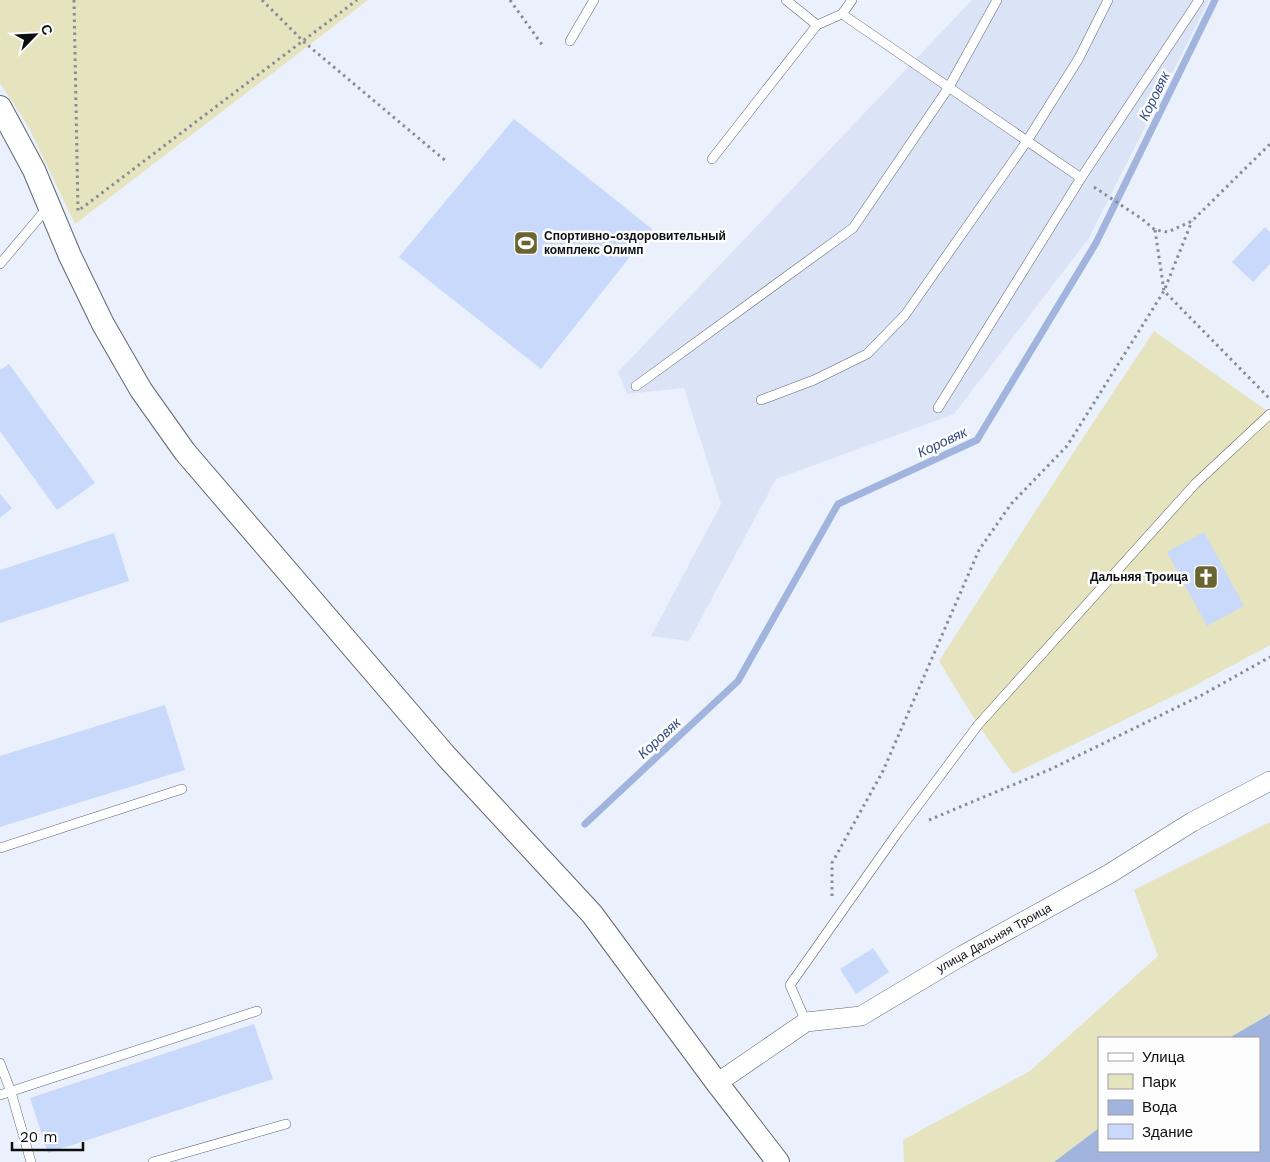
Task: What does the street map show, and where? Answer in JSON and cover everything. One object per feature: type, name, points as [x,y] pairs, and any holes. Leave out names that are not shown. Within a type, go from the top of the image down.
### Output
[{"type":"street","points":[[0,107],[34,170],[70,256],[108,333],[142,390],[184,452],[446,756],[592,914],[716,1083],[778,1162]]},
{"type":"street","name":"улица Дальняя Троица","points":[[716,1083],[806,1022],[861,1016],[963,955],[1109,874],[1192,822],[1270,781]]},
{"type":"lane","points":[[570,42],[594,0]]},
{"type":"lane","points":[[786,0],[817,25]]},
{"type":"lane","points":[[712,160],[817,25],[842,14],[852,0]]},
{"type":"lane","points":[[636,386],[854,228],[949,87],[997,0]]},
{"type":"lane","points":[[761,400],[814,380],[867,354],[905,315],[1027,141],[1079,58],[1108,0]]},
{"type":"lane","points":[[938,408],[1081,178],[1199,0]]},
{"type":"lane","points":[[842,14],[1081,178]]},
{"type":"lane","points":[[0,264],[50,205]]},
{"type":"lane","points":[[806,1022],[790,985],[898,832],[978,725],[1195,484],[1270,414]]},
{"type":"lane","points":[[0,848],[182,789]]},
{"type":"lane","points":[[0,1095],[257,1011]]},
{"type":"lane","points":[[0,1063],[31,1162]]},
{"type":"lane","points":[[153,1162],[286,1124]]},
{"type":"path","points":[[74,0],[78,211],[304,42],[357,0]]},
{"type":"path","points":[[262,0],[304,42],[447,162]]},
{"type":"path","points":[[510,0],[543,46]]},
{"type":"path","points":[[1081,178],[1142,219],[1155,230],[1168,232],[1192,220],[1270,144]]},
{"type":"path","points":[[832,926],[832,863],[883,771],[979,550],[1011,504],[1067,446],[1164,291],[1192,220]]},
{"type":"path","points":[[1155,230],[1164,291],[1270,400]]},
{"type":"path","points":[[898,832],[1051,769],[1202,695],[1270,657]]},
{"type":"shaded area","points":[[972,0],[1209,0],[1089,238],[954,414],[776,479],[689,641],[651,636],[721,504],[684,388],[627,394],[618,372]]},
{"type":"green space","points":[[0,0],[368,0],[75,224],[28,126],[0,83]]},
{"type":"green space","points":[[1154,331],[1270,413],[1270,645],[1194,686],[1013,774],[978,725],[939,661]]},
{"type":"green space","points":[[1270,822],[1270,1014],[1231,1037],[1098,1037],[1098,1129],[1054,1162],[904,1162],[903,1140],[1030,1071],[1158,956],[1134,890]]},
{"type":"water","points":[[1270,1014],[1270,1162],[1054,1162],[1098,1129],[1098,1152],[1260,1152],[1260,1037],[1231,1037]]},
{"type":"building","name":"Спортивно-оздоровительный комплекс Олимп","points":[[514,119],[652,229],[541,369],[399,257]]},
{"type":"building","points":[[1265,227],[1270,232],[1270,264],[1253,282],[1232,262]]},
{"type":"building","points":[[9,364],[95,483],[57,510],[0,431],[0,370]]},
{"type":"building","points":[[0,494],[12,508],[0,518]]},
{"type":"building","points":[[1204,532],[1244,606],[1207,626],[1167,552]]},
{"type":"building","points":[[114,533],[129,581],[0,623],[0,570]]},
{"type":"building","points":[[165,705],[185,770],[0,827],[0,756]]},
{"type":"building","points":[[873,948],[889,972],[856,994],[840,969]]},
{"type":"building","points":[[254,1024],[273,1079],[48,1153],[30,1098]]},
{"type":"waterway","name":"Коровяк","points":[[585,824],[738,681],[838,504],[977,440],[1096,243],[1215,0]]},
{"type":"place","name":"Спортивно-оздоровительный комплекс Олимп","points":[[526,243]]},
{"type":"place","name":"Дальняя Троица","points":[[1206,577]]}]
